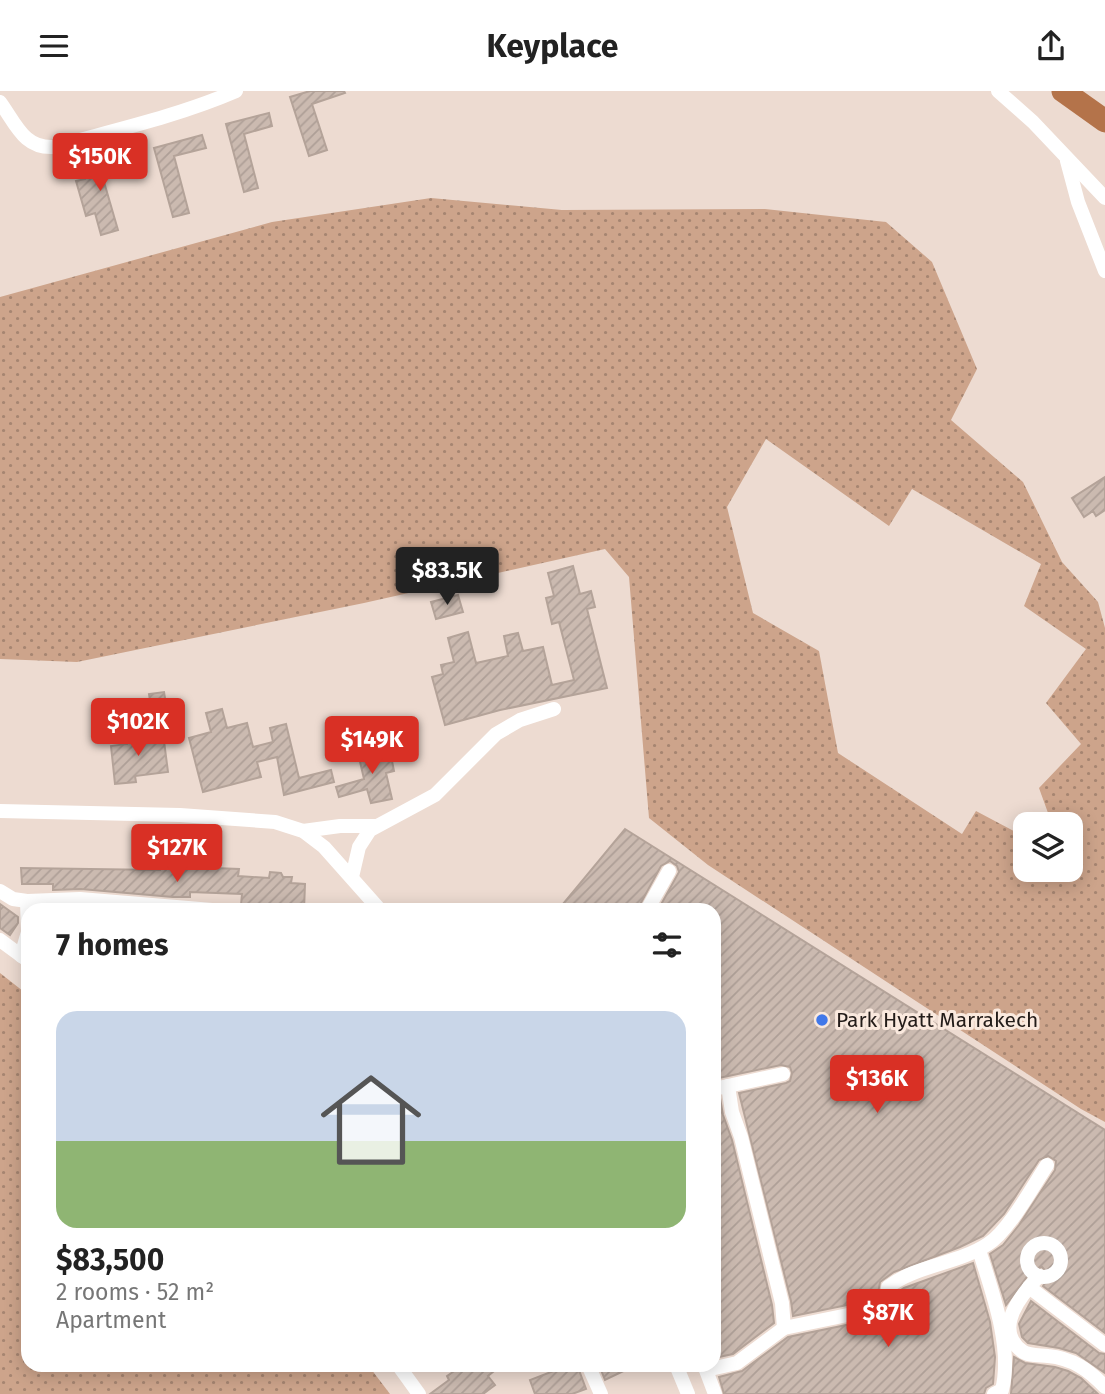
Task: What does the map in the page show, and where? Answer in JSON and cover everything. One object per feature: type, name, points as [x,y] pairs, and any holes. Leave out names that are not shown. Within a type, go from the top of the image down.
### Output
[{"type":"street","points":[[0,103],[27,140],[42,148],[154,120],[236,91]]},
{"type":"street","points":[[998,91],[1033,122],[1105,198]]},
{"type":"street","points":[[1067,160],[1075,194],[1105,271]]},
{"type":"street","points":[[352,877],[362,842],[375,826],[435,795],[489,740],[509,726],[534,714],[554,709]]},
{"type":"street","points":[[0,811],[232,817],[275,822],[303,831],[324,846],[374,903]]},
{"type":"street","points":[[346,826],[362,842]]},
{"type":"street","points":[[303,831],[375,826]]},
{"type":"street","points":[[651,903],[669,871]]},
{"type":"street","points":[[0,891],[13,899],[27,901],[80,899],[142,903]]},
{"type":"street","points":[[0,940],[21,956]]},
{"type":"street","points":[[783,1074],[721,1087],[741,1137],[782,1304],[784,1328]]},
{"type":"street","points":[[721,1366],[737,1363],[784,1328],[882,1308],[886,1305],[888,1287],[898,1279],[992,1243],[1047,1165]]},
{"type":"street","points":[[979,1250],[992,1290],[1007,1360],[1002,1390],[994,1394]]},
{"type":"street","points":[[1040,1276],[1012,1310],[1011,1338],[1021,1351],[1028,1354],[1052,1356],[1081,1366],[1105,1387]]},
{"type":"street","points":[[1029,1287],[1105,1345]]},
{"type":"street","points":[[403,1372],[419,1394]]},
{"type":"street","points":[[591,1372],[601,1394]]},
{"type":"street","points":[[679,1372],[688,1394]]},
{"type":"street","points":[[707,1372],[715,1394]]},
{"type":"shaded area","points":[[431,198],[562,210],[765,209],[886,222],[932,262],[977,369],[951,420],[1023,482],[1062,562],[1098,602],[1105,628],[1105,1122],[1081,1109],[708,865],[649,818],[629,577],[605,549],[364,603],[77,662],[0,659],[0,297],[272,222]],"holes":[[[766,439],[889,526],[912,489],[1041,564],[1024,606],[1086,649],[1046,703],[1081,744],[1039,788],[1048,812],[1083,812],[1083,882],[1013,882],[1013,831],[976,811],[962,834],[838,753],[819,651],[753,613],[727,507]]]},
{"type":"shaded area","points":[[0,973],[21,990],[21,1372],[373,1372],[390,1394],[0,1394]]},
{"type":"building","points":[[310,91],[345,93],[312,104],[327,150],[309,156],[290,97]]},
{"type":"building","points":[[269,113],[272,126],[244,134],[258,188],[244,192],[226,124]]},
{"type":"building","points":[[202,135],[206,148],[174,156],[189,213],[173,217],[154,148]]},
{"type":"building","points":[[130,156],[133,166],[102,175],[118,230],[101,235],[95,213],[86,216],[76,181],[85,179],[83,170]]},
{"type":"building","points":[[1105,477],[1105,510],[1096,516],[1093,511],[1084,517],[1072,498]]},
{"type":"building","points":[[573,566],[580,594],[591,591],[595,607],[587,609],[607,688],[500,710],[445,725],[432,677],[443,674],[441,665],[454,662],[448,638],[468,632],[476,663],[508,656],[504,636],[518,633],[523,651],[543,647],[552,685],[574,680],[559,622],[552,624],[546,598],[554,596],[548,573]]},
{"type":"building","points":[[458,595],[463,612],[436,619],[431,602]]},
{"type":"building","points":[[164,692],[168,717],[153,719],[149,694]]},
{"type":"building","points":[[222,709],[227,728],[247,723],[253,747],[273,742],[270,728],[286,724],[299,778],[331,770],[334,782],[284,795],[277,757],[257,762],[261,777],[203,792],[189,738],[211,732],[206,713]]},
{"type":"building","points":[[151,730],[152,742],[164,741],[168,772],[135,776],[136,782],[115,784],[111,746],[127,744],[126,733]]},
{"type":"building","points":[[389,746],[394,771],[386,773],[392,799],[371,803],[367,789],[339,797],[336,787],[364,779],[358,753]]},
{"type":"building","name":"Park Hyatt Marrakech","points":[[625,829],[1105,1130],[1105,1333],[1043,1286],[1048,1274],[1042,1267],[1032,1270],[1006,1305],[990,1254],[1003,1245],[1019,1225],[1055,1170],[1056,1161],[1048,1156],[1039,1160],[1004,1214],[983,1236],[894,1272],[880,1282],[877,1299],[793,1316],[739,1093],[786,1083],[790,1081],[792,1073],[790,1067],[781,1065],[721,1078],[721,903],[662,903],[679,872],[677,866],[670,861],[661,866],[641,903],[564,903]]},
{"type":"building","points":[[160,866],[239,869],[238,876],[269,878],[270,872],[281,873],[283,877],[292,877],[291,883],[305,884],[304,903],[241,903],[242,894],[190,892],[190,897],[173,897],[81,889],[53,890],[53,884],[22,884],[21,868],[160,870]]},
{"type":"building","points":[[0,904],[18,917],[18,923],[10,935],[0,928]]},
{"type":"building","points":[[721,1104],[772,1305],[774,1323],[733,1354],[721,1357]]},
{"type":"building","points":[[973,1263],[990,1322],[995,1357],[993,1384],[986,1388],[984,1394],[724,1394],[719,1377],[742,1371],[788,1337],[885,1317],[894,1309],[898,1292],[904,1288]]},
{"type":"building","points":[[1031,1301],[1099,1353],[1105,1354],[1105,1373],[1076,1353],[1028,1343],[1022,1337],[1019,1324]]},
{"type":"building","points":[[1014,1357],[1025,1363],[1068,1371],[1081,1378],[1098,1394],[1011,1394]]},
{"type":"building","points":[[453,1372],[493,1372],[488,1376],[495,1385],[483,1394],[430,1394],[449,1380],[447,1376]]},
{"type":"building","points":[[551,1372],[580,1372],[586,1389],[572,1394],[535,1394],[530,1380]]},
{"type":"building","points":[[602,1372],[622,1372],[605,1380]]},
{"type":"waterway","points":[[1063,91],[1105,121]]},
{"type":"place","name":"Park Hyatt Marrakech","points":[[822,1020]]}]
